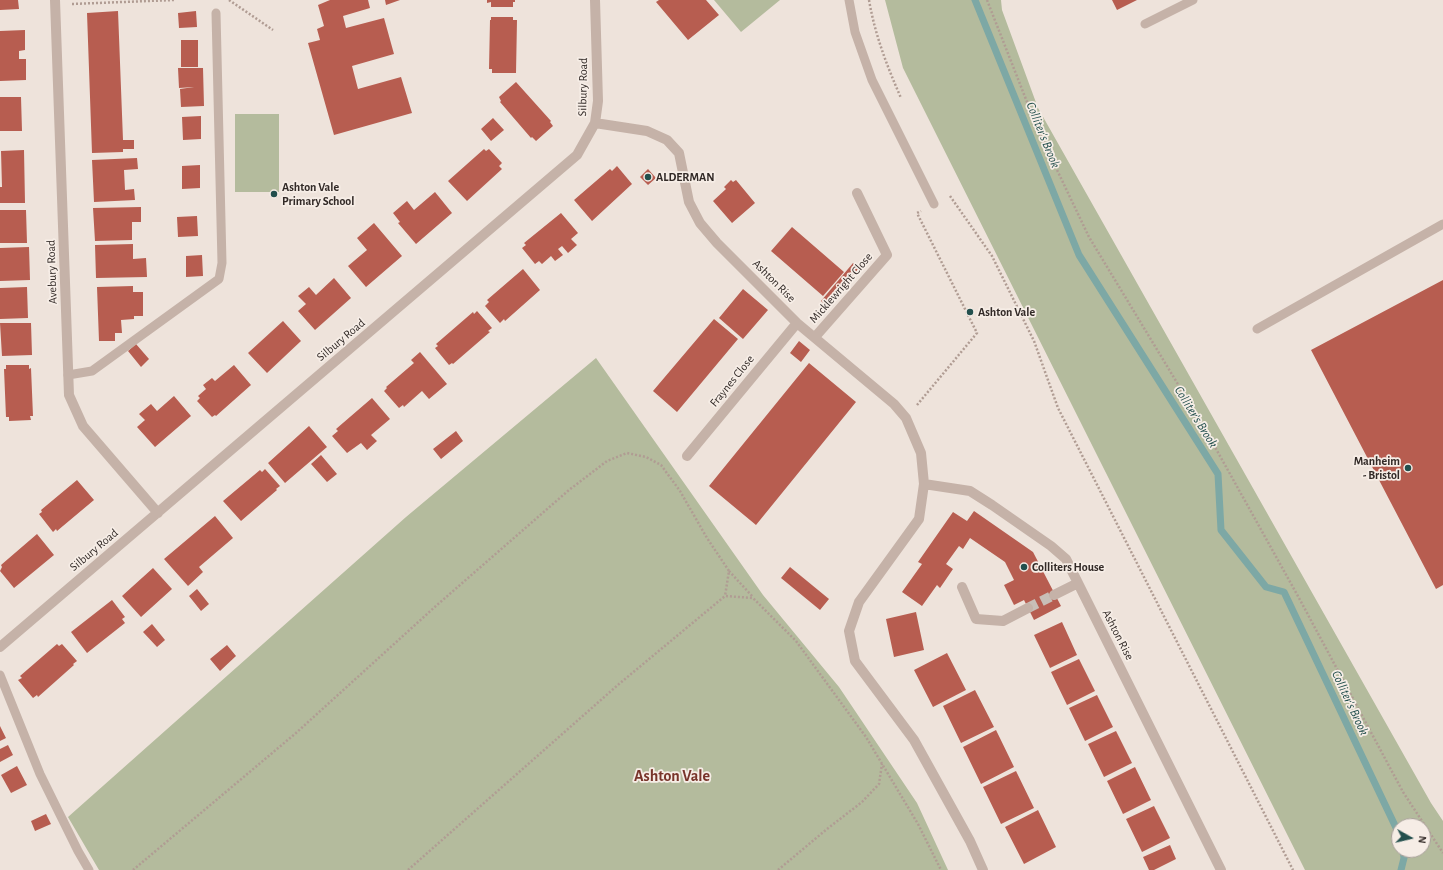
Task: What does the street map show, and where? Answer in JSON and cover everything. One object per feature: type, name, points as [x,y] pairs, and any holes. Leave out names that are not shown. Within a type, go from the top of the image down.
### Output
[{"type":"street","name":"Silbury Road","points":[[0,647],[576,155],[595,123],[598,101],[595,0]]},
{"type":"street","name":"Avebury Road","points":[[55,2],[69,395],[83,426],[158,513]]},
{"type":"street","name":"Ashton Rise","points":[[595,123],[647,131],[667,140],[679,153],[689,202],[700,223],[797,322],[894,404],[906,418],[921,453],[924,484],[919,519],[859,602],[849,631],[855,662],[914,740],[970,841],[983,870]]},
{"type":"street","name":"Micklewright Close","points":[[815,337],[887,255],[857,193]]},
{"type":"street","name":"Fraynes Close","points":[[687,456],[797,322]]},
{"type":"street","name":"Ashton Rise","points":[[924,484],[970,491],[992,504],[1051,546],[1066,559],[1221,870]]},
{"type":"street","points":[[1054,595],[1078,583]]},
{"type":"street","points":[[962,587],[976,619],[1003,621],[1028,608]]},
{"type":"lane","points":[[849,0],[855,32],[872,80],[934,204]]},
{"type":"lane","points":[[1145,24],[1193,0]]},
{"type":"lane","points":[[68,375],[92,371],[219,279],[222,263],[216,14]]},
{"type":"lane","points":[[1257,329],[1443,224]]},
{"type":"lane","points":[[0,675],[40,774],[78,851],[90,870]]},
{"type":"path","points":[[55,2],[83,4],[174,0]]},
{"type":"path","points":[[229,0],[273,30]]},
{"type":"path","points":[[869,0],[873,24],[888,68],[903,101]]},
{"type":"path","points":[[987,0],[1038,130],[1089,237],[1205,429],[1299,598],[1403,792],[1443,852]]},
{"type":"path","points":[[946,189],[992,256],[1034,341],[1058,408],[1293,870]]},
{"type":"path","points":[[906,418],[977,333],[917,213],[950,196]]},
{"type":"path","points":[[134,870],[296,733],[437,605],[558,499],[607,461],[627,453],[646,457],[661,465],[680,491],[707,538],[729,571],[796,641],[866,737],[918,824],[941,870]]},
{"type":"path","points":[[408,870],[619,684],[725,596],[729,571]]},
{"type":"path","points":[[725,596],[754,598]]},
{"type":"path","points":[[778,870],[827,828],[862,802],[880,784],[882,764]]},
{"type":"green space","points":[[714,0],[780,0],[741,32]]},
{"type":"green space","points":[[885,0],[1001,0],[1002,10],[1038,108],[1431,803],[1443,821],[1443,870],[1305,870],[903,68]]},
{"type":"green space","points":[[235,114],[279,114],[279,192],[235,192]]},
{"type":"green space","points":[[596,358],[763,595],[839,687],[917,803],[948,870],[99,870],[68,817],[406,517]]},
{"type":"building","points":[[0,0],[18,0],[19,9],[0,10]]},
{"type":"building","points":[[330,0],[368,0],[370,8],[343,16],[346,28],[384,18],[394,54],[352,66],[358,89],[401,77],[412,113],[334,135],[308,43],[320,40],[317,29],[324,26],[318,5]]},
{"type":"building","points":[[385,0],[400,0],[386,5]]},
{"type":"building","points":[[487,0],[515,0],[515,2],[513,2],[513,7],[491,7],[491,2],[487,3]]},
{"type":"building","points":[[659,0],[706,0],[719,15],[688,40],[656,2]]},
{"type":"building","points":[[1112,0],[1137,0],[1117,10]]},
{"type":"building","points":[[118,11],[123,140],[134,140],[134,149],[123,149],[123,152],[92,153],[87,13]]},
{"type":"building","points":[[196,11],[197,27],[179,28],[178,13]]},
{"type":"building","points":[[491,17],[513,17],[513,20],[517,20],[516,73],[492,73],[492,69],[489,69]]},
{"type":"building","points":[[25,30],[25,50],[19,51],[19,59],[26,59],[26,80],[0,81],[0,31]]},
{"type":"building","points":[[181,40],[198,40],[198,67],[181,67]]},
{"type":"building","points":[[178,68],[203,68],[204,106],[181,107],[180,89],[194,87],[179,88]]},
{"type":"building","points":[[516,82],[551,121],[550,122],[553,126],[536,141],[532,137],[531,138],[500,102],[499,97]]},
{"type":"building","points":[[0,97],[21,97],[22,131],[0,131]]},
{"type":"building","points":[[201,116],[201,139],[183,140],[182,117]]},
{"type":"building","points":[[493,118],[504,130],[491,141],[481,129]]},
{"type":"building","points":[[484,149],[486,151],[489,149],[502,163],[499,166],[502,169],[467,201],[448,181]]},
{"type":"building","points":[[24,150],[25,203],[0,203],[0,187],[2,187],[1,151]]},
{"type":"building","points":[[137,158],[138,169],[124,170],[125,190],[134,189],[135,200],[94,202],[92,160]]},
{"type":"building","points":[[200,165],[200,188],[182,189],[182,166]]},
{"type":"building","points":[[617,166],[632,184],[592,221],[574,200],[610,169],[612,171]]},
{"type":"building","name":"ALDERMAN","points":[[648,169],[656,178],[648,185],[640,177]]},
{"type":"building","points":[[731,180],[733,182],[736,180],[755,203],[732,223],[713,201],[726,189],[724,187]]},
{"type":"building","points":[[435,192],[452,213],[416,244],[398,223],[400,222],[393,213],[407,201],[414,210]]},
{"type":"building","points":[[141,207],[141,222],[132,222],[132,240],[95,241],[93,208]]},
{"type":"building","points":[[0,210],[26,210],[27,243],[0,243]]},
{"type":"building","points":[[561,213],[578,233],[571,239],[577,245],[568,253],[562,246],[558,249],[563,255],[555,261],[551,256],[542,264],[539,261],[535,264],[522,248],[526,245],[524,243]]},
{"type":"building","points":[[197,216],[198,236],[178,237],[177,217]]},
{"type":"building","points":[[374,223],[402,256],[366,287],[348,266],[367,250],[357,238]]},
{"type":"building","points":[[792,227],[844,272],[823,296],[771,251]]},
{"type":"building","points":[[133,244],[133,259],[146,258],[147,277],[96,278],[95,245]]},
{"type":"building","points":[[29,247],[30,280],[0,281],[0,248]]},
{"type":"building","points":[[202,255],[203,276],[186,277],[186,256]]},
{"type":"building","points":[[853,263],[859,268],[827,306],[821,301]]},
{"type":"building","points":[[523,269],[540,290],[505,321],[504,319],[500,323],[485,306],[489,302],[487,300]]},
{"type":"building","points":[[334,278],[351,298],[315,330],[298,311],[306,304],[298,296],[309,287],[316,295]]},
{"type":"building","name":"Manheim - Bristol","points":[[1443,280],[1443,585],[1436,589],[1311,350]]},
{"type":"building","points":[[133,286],[133,292],[143,292],[143,316],[134,316],[134,319],[121,320],[122,333],[115,333],[115,341],[99,341],[97,287]]},
{"type":"building","points":[[27,287],[28,318],[0,319],[0,288]]},
{"type":"building","points":[[743,289],[768,310],[743,339],[719,318]]},
{"type":"building","points":[[477,311],[492,328],[488,331],[490,332],[453,364],[452,363],[449,365],[435,348],[438,346],[436,344],[473,312],[474,314]]},
{"type":"building","points":[[714,319],[738,339],[677,412],[653,391]]},
{"type":"building","points":[[283,321],[301,341],[267,373],[248,353]]},
{"type":"building","points":[[0,323],[31,323],[32,355],[2,356]]},
{"type":"building","points":[[799,341],[810,350],[801,362],[790,353]]},
{"type":"building","points":[[136,344],[149,359],[141,367],[128,351]]},
{"type":"building","points":[[420,352],[447,384],[429,399],[422,391],[404,407],[403,405],[399,408],[384,391],[387,388],[386,387],[414,363],[411,360]]},
{"type":"building","points":[[809,363],[856,402],[756,525],[709,486]]},
{"type":"building","points":[[6,365],[29,365],[29,369],[31,368],[33,416],[30,416],[31,420],[9,421],[9,417],[6,417],[4,369],[6,369]]},
{"type":"building","points":[[234,365],[251,385],[216,416],[215,415],[212,417],[197,401],[200,398],[198,396],[206,389],[203,385],[212,378],[215,381]]},
{"type":"building","points":[[174,396],[191,416],[155,447],[137,427],[145,420],[139,414],[151,404],[157,411]]},
{"type":"building","points":[[372,398],[390,419],[371,435],[377,441],[367,450],[361,443],[347,453],[332,436],[338,431],[336,429]]},
{"type":"building","points":[[309,426],[327,447],[285,483],[268,463]]},
{"type":"building","points":[[456,431],[463,441],[441,459],[433,449]]},
{"type":"building","points":[[321,455],[337,474],[327,482],[311,464]]},
{"type":"building","points":[[265,469],[280,486],[241,521],[223,501],[260,470],[262,472]]},
{"type":"building","points":[[77,480],[94,500],[57,531],[56,529],[53,532],[39,514],[42,512],[41,510]]},
{"type":"building","name":"Colliters House","points":[[974,511],[1033,552],[1061,606],[1034,620],[1024,600],[1014,605],[1004,585],[1014,580],[1005,562],[970,538],[963,549],[959,546],[946,564],[953,569],[940,588],[937,585],[922,606],[902,592],[922,564],[918,562],[953,512],[967,521]]},
{"type":"building","points":[[215,516],[233,538],[199,567],[203,572],[188,586],[164,559]]},
{"type":"building","points":[[37,534],[54,555],[14,588],[0,571],[2,567],[1,565]]},
{"type":"building","points":[[790,567],[829,599],[820,610],[781,578]]},
{"type":"building","points":[[153,568],[172,589],[141,617],[122,596]]},
{"type":"building","points":[[197,589],[209,604],[201,611],[189,596]]},
{"type":"building","points":[[112,600],[125,617],[122,619],[125,623],[87,653],[71,632]]},
{"type":"building","points":[[916,612],[924,650],[894,657],[886,619]]},
{"type":"building","points":[[1062,622],[1077,655],[1050,668],[1034,635]]},
{"type":"building","points":[[152,624],[165,640],[157,647],[143,632]]},
{"type":"building","points":[[57,644],[59,646],[62,644],[77,661],[38,697],[37,695],[33,698],[18,680],[22,678],[20,676]]},
{"type":"building","points":[[227,645],[236,656],[220,671],[210,659]]},
{"type":"building","points":[[947,653],[966,690],[933,707],[914,670]]},
{"type":"building","points":[[1079,659],[1095,691],[1067,705],[1051,672]]},
{"type":"building","points":[[975,690],[994,727],[961,743],[943,706]]},
{"type":"building","points":[[1097,695],[1113,727],[1085,741],[1069,708]]},
{"type":"building","points":[[0,726],[6,738],[0,741]]},
{"type":"building","points":[[996,730],[1014,767],[981,784],[963,747]]},
{"type":"building","points":[[1116,731],[1132,763],[1104,777],[1088,744]]},
{"type":"building","points":[[8,745],[13,755],[0,762],[0,749]]},
{"type":"building","points":[[17,766],[27,785],[11,793],[1,775]]},
{"type":"building","points":[[1135,767],[1151,800],[1123,814],[1107,781]]},
{"type":"building","points":[[1016,771],[1034,808],[1001,824],[983,787]]},
{"type":"building","points":[[1154,806],[1170,838],[1142,852],[1126,819]]},
{"type":"building","points":[[1038,810],[1056,847],[1024,864],[1005,827]]},
{"type":"building","points":[[46,814],[51,824],[35,831],[31,821]]},
{"type":"building","points":[[1170,845],[1176,859],[1154,870],[1149,870],[1143,857]]},
{"type":"waterway","name":"Colliter's Brook","points":[[975,0],[1079,255],[1218,474],[1221,530],[1266,587],[1284,592],[1391,818]]},
{"type":"waterway","name":"Colliter's Brook","points":[[1401,870],[1404,858]]},
{"type":"tunnel","points":[[1028,608],[1054,595]]},
{"type":"place","name":"ALDERMAN","points":[[648,177]]},
{"type":"place","name":"Ashton Vale Primary School","points":[[274,194]]},
{"type":"place","name":"Ashton Vale","points":[[970,312]]},
{"type":"place","name":"Manheim - Bristol","points":[[1408,468]]},
{"type":"place","name":"Colliters House","points":[[1024,567]]},
{"type":"district","name":"Ashton Vale","points":[[672,776]]}]
